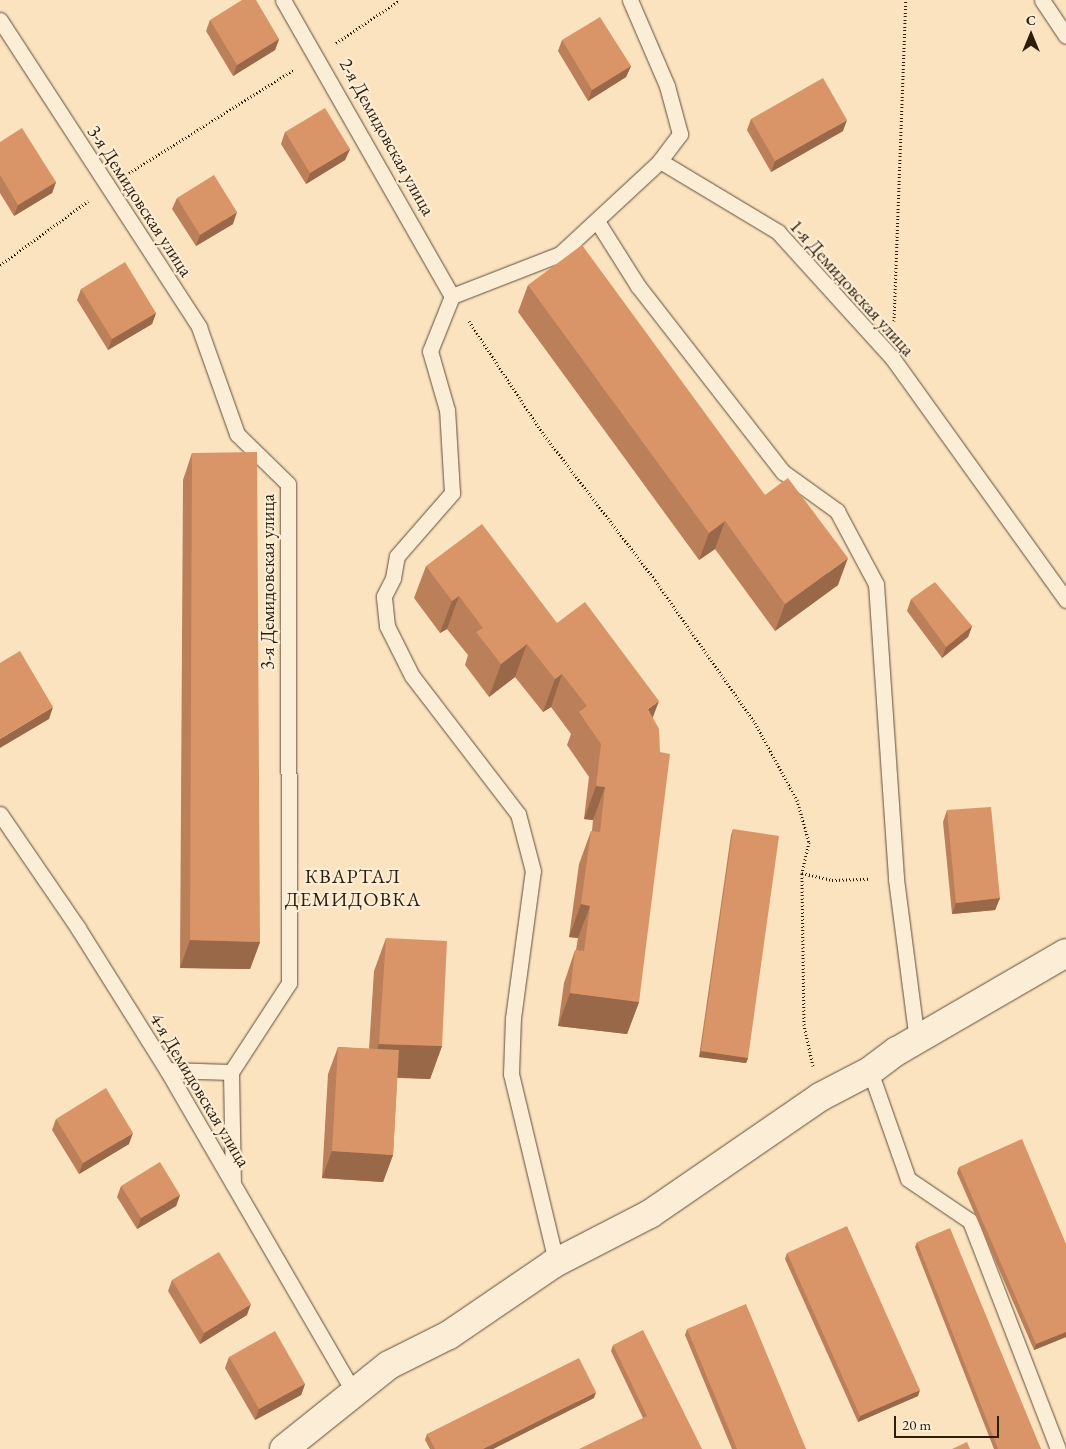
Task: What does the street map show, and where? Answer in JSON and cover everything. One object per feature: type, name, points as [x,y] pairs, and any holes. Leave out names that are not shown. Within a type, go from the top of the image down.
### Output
[{"type":"street","points":[[284,1449],[356,1394],[389,1365],[449,1334],[553,1264],[650,1214],[820,1097],[870,1071],[897,1050],[916,1041],[1066,953]]},
{"type":"lane","name":"2-я Демидовская улица","points":[[284,0],[317,55],[452,296]]},
{"type":"lane","points":[[553,1264],[554,1253],[511,1074],[513,1018],[533,871],[518,814],[412,676],[387,626],[384,596],[393,578],[397,556],[452,493],[447,410],[430,351],[452,296],[560,254],[660,161],[680,134],[667,86],[630,0]]},
{"type":"lane","points":[[1042,0],[1066,36]]},
{"type":"lane","name":"3-я Демидовская улица","points":[[0,20],[107,188],[199,326],[237,434],[288,484],[289,983],[231,1072]]},
{"type":"lane","name":"1-я Демидовская улица","points":[[660,161],[778,232],[893,359],[1066,600]]},
{"type":"lane","points":[[597,221],[638,286],[783,472],[837,511],[876,584],[896,879],[916,1041]]},
{"type":"lane","name":"4-я Демидовская улица","points":[[0,814],[78,928],[167,1070],[356,1394]]},
{"type":"lane","points":[[167,1070],[231,1072],[233,1184]]},
{"type":"lane","points":[[870,1071],[908,1179],[970,1221],[1058,1449]]},
{"type":"path","points":[[0,265],[107,188],[400,0]]},
{"type":"path","points":[[893,359],[906,0]]},
{"type":"path","points":[[452,296],[542,432],[655,580],[755,723],[797,800],[809,842],[802,873],[804,1025],[820,1097]]},
{"type":"path","points":[[802,873],[832,880],[896,879]]},
{"type":"building","points":[[242,0],[256,0],[279,39],[237,65],[210,20]]},
{"type":"building","points":[[600,17],[631,66],[592,90],[562,40]]},
{"type":"building","points":[[823,78],[847,120],[775,161],[751,119]]},
{"type":"building","points":[[325,108],[350,149],[310,173],[285,132]]},
{"type":"building","points":[[22,128],[56,182],[18,205],[0,175],[0,142]]},
{"type":"building","points":[[214,175],[237,212],[200,235],[177,198]]},
{"type":"building","points":[[582,245],[765,495],[788,478],[848,558],[785,604],[725,521],[709,533],[528,285]]},
{"type":"building","points":[[125,262],[156,313],[112,339],[81,289]]},
{"type":"building","points":[[257,452],[260,942],[190,940],[192,453]]},
{"type":"building","points":[[482,524],[557,623],[585,602],[659,701],[648,709],[659,729],[660,752],[670,754],[639,1002],[570,993],[575,950],[584,951],[590,906],[581,904],[591,831],[600,832],[605,787],[596,786],[601,744],[579,712],[587,706],[562,674],[555,679],[527,644],[501,664],[476,632],[483,628],[459,596],[452,601],[426,566]]},
{"type":"building","points":[[935,582],[972,626],[946,647],[911,599]]},
{"type":"building","points":[[20,651],[53,707],[0,739],[0,663]]},
{"type":"building","points":[[991,807],[1000,898],[956,903],[947,810]]},
{"type":"building","points":[[733,829],[779,836],[748,1058],[701,1051]]},
{"type":"building","points":[[386,938],[447,941],[442,1046],[379,1044]]},
{"type":"building","points":[[338,1047],[399,1050],[393,1155],[332,1151]]},
{"type":"building","points":[[106,1088],[133,1133],[83,1163],[56,1119]]},
{"type":"building","points":[[1022,1139],[1066,1244],[1066,1332],[1036,1344],[959,1167]]},
{"type":"building","points":[[160,1162],[180,1195],[141,1218],[121,1186]]},
{"type":"building","points":[[847,1226],[920,1390],[860,1416],[787,1253]]},
{"type":"building","points":[[950,1228],[1041,1449],[998,1449],[917,1242]]},
{"type":"building","points":[[219,1252],[251,1304],[204,1333],[172,1280]]},
{"type":"building","points":[[746,1304],[806,1449],[737,1449],[687,1329]]},
{"type":"building","points":[[643,1330],[702,1449],[579,1449],[647,1416],[613,1345]]},
{"type":"building","points":[[275,1331],[305,1384],[259,1409],[229,1357]]},
{"type":"building","points":[[579,1358],[596,1392],[483,1449],[435,1449],[427,1434]]},
{"type":"building","points":[[967,1442],[970,1449],[952,1449]]},
{"type":"district","name":"КВАРТАЛ ДЕМИДОВКА","points":[[353,888]]}]
